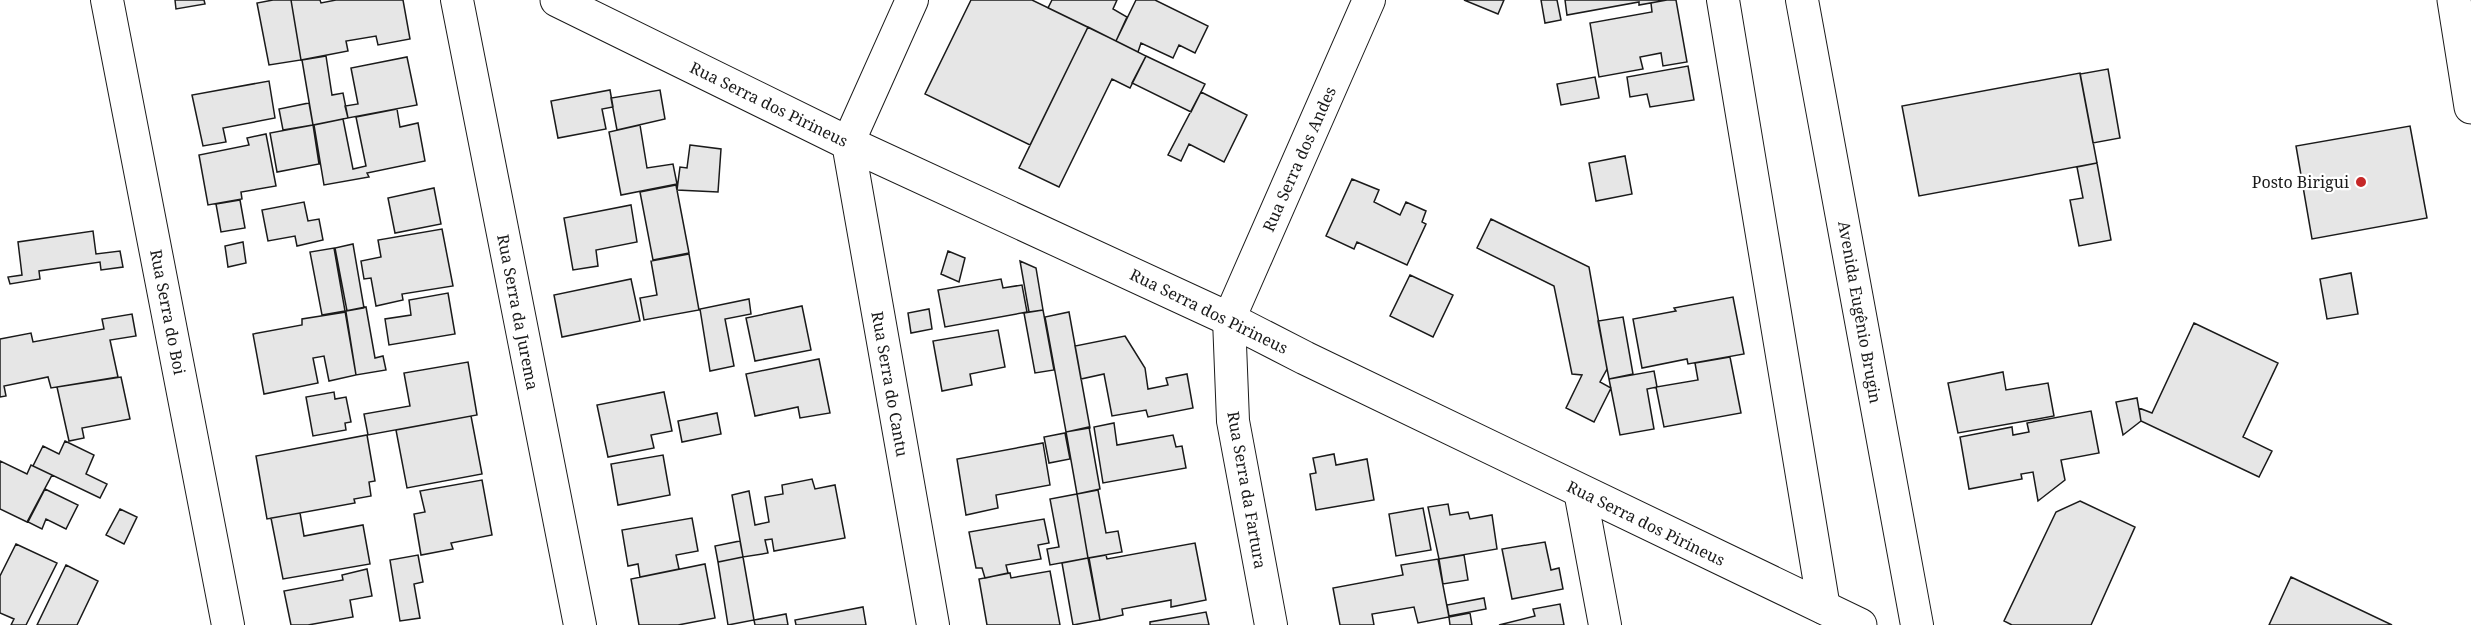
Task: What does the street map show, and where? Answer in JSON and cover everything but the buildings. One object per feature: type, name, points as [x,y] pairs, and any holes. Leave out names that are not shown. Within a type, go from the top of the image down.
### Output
[{"type":"main road","name":"Rua Serra dos Pirineus","points":[[557,0],[848,143],[1229,319],[1305,358],[1860,625]]},
{"type":"main road","points":[[2454,0],[2471,107]]},
{"type":"street","name":"Rua Serra do Boi","points":[[107,0],[228,625]]},
{"type":"street","name":"Rua Serra da Jurema","points":[[457,0],[580,625]]},
{"type":"street","points":[[848,143],[912,0]]},
{"type":"street","name":"Rua Serra dos Andes","points":[[1229,319],[1369,0]]},
{"type":"street","points":[[1723,0],[1824,608]]},
{"type":"street","name":"Avenida Eugênio Brugin","points":[[1802,0],[1917,625]]},
{"type":"street","name":"Rua Serra do Cantu","points":[[848,143],[933,625]]},
{"type":"street","name":"Rua Serra da Fartura","points":[[1229,319],[1233,421],[1271,625]]},
{"type":"street","points":[[1580,491],[1605,625]]},
{"type":"place","name":"Posto Birigui","points":[[2361,182]]}]
